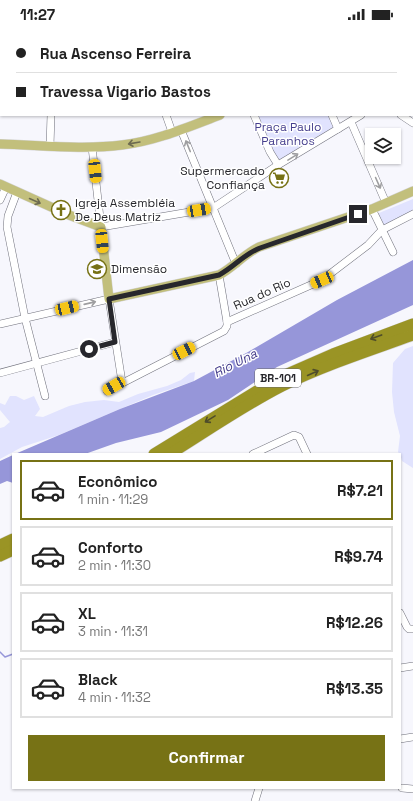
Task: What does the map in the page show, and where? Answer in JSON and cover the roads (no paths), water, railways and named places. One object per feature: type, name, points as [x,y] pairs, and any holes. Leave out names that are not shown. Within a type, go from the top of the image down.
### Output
[{"type":"highway","name":"BR-101","points":[[156,453],[278,378],[333,354],[413,324]]},
{"type":"highway","name":"BR-101","points":[[172,453],[254,401],[283,386],[343,360],[413,335]]},
{"type":"highway","points":[[0,545],[12,539]]},
{"type":"highway","points":[[0,556],[12,550]]},
{"type":"main road","points":[[0,144],[92,147],[122,145],[139,142],[181,130],[217,116]]},
{"type":"main road","points":[[3,186],[69,215],[101,227],[109,299],[219,275],[252,251],[372,209],[413,192]]},
{"type":"street","points":[[50,146],[51,116]]},
{"type":"street","points":[[166,116],[172,132]]},
{"type":"street","points":[[254,116],[263,138],[278,166]]},
{"type":"street","points":[[332,116],[338,129]]},
{"type":"street","points":[[92,147],[101,227],[213,208],[360,116]]},
{"type":"street","points":[[402,116],[413,123]]},
{"type":"street","points":[[351,122],[386,203]]},
{"type":"street","points":[[181,130],[236,264]]},
{"type":"street","points":[[0,200],[3,186]]},
{"type":"street","points":[[16,192],[8,216],[7,227],[25,318],[46,396]]},
{"type":"street","points":[[372,209],[393,252]]},
{"type":"street","name":"Rua do Rio","points":[[227,322],[322,280],[368,245],[382,230],[413,214]]},
{"type":"street","name":"Rua do Rio","points":[[107,391],[224,331],[227,326],[227,322],[219,275]]},
{"type":"street","points":[[0,324],[109,299],[122,382]]},
{"type":"street","points":[[0,373],[36,362],[115,342]]},
{"type":"street","points":[[257,453],[294,435],[299,437],[307,453]]},
{"type":"street","points":[[401,615],[407,627],[409,629],[413,629]]},
{"type":"street","points":[[401,668],[413,666]]},
{"type":"street","points":[[401,739],[413,737]]},
{"type":"street","points":[[402,788],[413,789]]},
{"type":"street","points":[[255,801],[259,789]]},
{"type":"water","name":"Rio Una","points":[[413,260],[413,305],[277,367],[228,400],[161,432],[116,443],[88,453],[17,453],[120,409],[194,381],[248,352],[337,300]]},
{"type":"water","points":[[12,455],[12,483],[7,481],[0,484],[0,461]]},
{"type":"waterway","points":[[0,652],[5,657],[12,654]]},
{"type":"place","name":"Supermercado Confiança","points":[[279,178]]},
{"type":"place","name":"Igreja Assembléia De Deus Matriz","points":[[61,210]]},
{"type":"place","name":"Dimensão","points":[[97,269]]},
{"type":"park label","name":"Praça Paulo Paranhos","points":[[288,134]]}]
